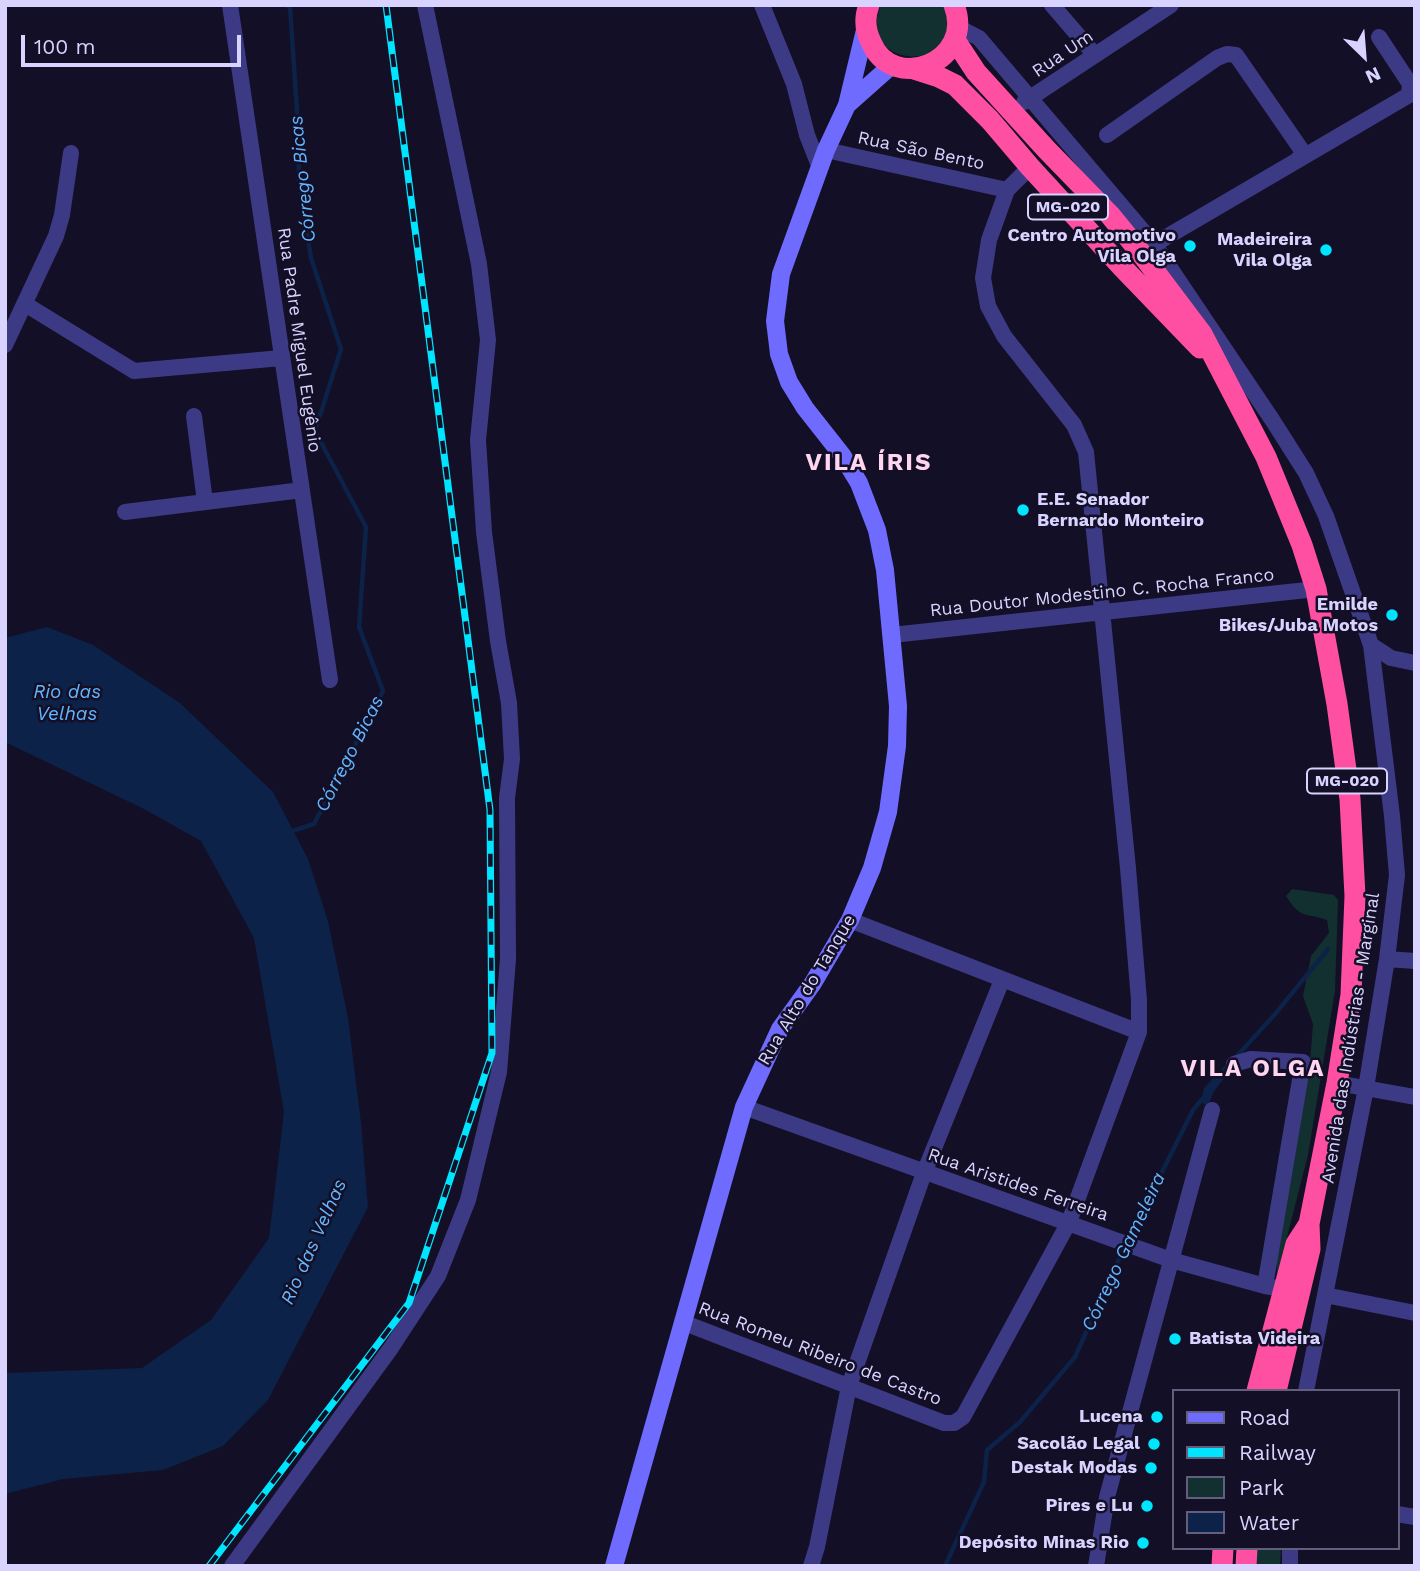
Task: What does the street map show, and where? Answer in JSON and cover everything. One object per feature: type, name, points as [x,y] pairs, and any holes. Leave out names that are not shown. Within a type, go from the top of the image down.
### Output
[{"type":"highway","name":"MG-020","points":[[954,5],[956,33],[976,72],[1110,215],[1147,248],[1206,331],[1266,457],[1302,545],[1315,589],[1337,704],[1350,799],[1354,896],[1351,995],[1337,1083],[1309,1224],[1310,1249],[1276,1389]]},
{"type":"highway","points":[[867,6],[865,30],[874,51],[892,65]]},
{"type":"highway","points":[[914,69],[931,65],[945,54],[956,33]]},
{"type":"highway","name":"MG-020","points":[[892,65],[914,69],[955,85],[1191,340],[1219,355]]},
{"type":"highway","name":"MG-020","points":[[1257,1389],[1275,1287],[1309,1224]]},
{"type":"main road","name":"Rua Alto do Tanque","points":[[614,1566],[744,1107],[780,1029],[814,983],[850,920],[872,868],[888,812],[897,746],[898,706],[885,570],[877,530],[859,483],[789,382],[779,354],[775,321],[781,274],[826,150],[847,105],[865,30]]},
{"type":"main road","name":"Rua Alto do Tanque","points":[[847,105],[892,65]]},
{"type":"street","name":"Rua Padre Miguel Eugênio","points":[[230,5],[330,680]]},
{"type":"street","points":[[232,1566],[391,1348],[438,1276],[468,1200],[499,1072],[508,959],[507,798],[512,759],[509,704],[484,533],[479,453],[488,340],[479,264],[425,5]]},
{"type":"street","points":[[762,5],[794,84],[807,135],[820,168]]},
{"type":"street","points":[[1052,5],[1095,55]]},
{"type":"street","name":"Rua Um","points":[[1010,111],[1171,5]]},
{"type":"street","points":[[956,33],[979,37],[1031,98],[1147,248]]},
{"type":"street","points":[[1121,266],[1147,248],[1409,95],[1410,84],[1379,37]]},
{"type":"street","points":[[1107,135],[1217,58],[1231,54],[1236,55],[1305,155],[1298,159]]},
{"type":"street","name":"Rua São Bento","points":[[826,150],[1007,190]]},
{"type":"street","points":[[5,345],[56,236],[62,215],[71,153]]},
{"type":"street","points":[[1030,167],[1007,190],[989,240],[983,278],[988,306],[1004,337],[1074,425],[1086,452],[1139,999],[1139,1032],[1069,1222]]},
{"type":"street","points":[[25,304],[134,372],[282,358]]},
{"type":"street","name":"Avenida das Indústrias - Marginal","points":[[1219,355],[1306,473],[1326,516],[1371,645],[1397,875],[1387,959],[1366,1088],[1306,1389]]},
{"type":"street","points":[[194,416],[205,502]]},
{"type":"street","points":[[125,512],[302,490]]},
{"type":"street","name":"Rua Doutor Modestino C. Rocha Franco","points":[[892,635],[1315,589]]},
{"type":"street","points":[[1371,645],[1391,658],[1415,663]]},
{"type":"street","points":[[850,920],[1139,1032]]},
{"type":"street","points":[[1387,959],[1415,961]]},
{"type":"street","points":[[811,1566],[849,1386],[924,1173],[1002,980]]},
{"type":"street","points":[[1234,1064],[1251,1059],[1303,1062],[1275,1287]]},
{"type":"street","points":[[1337,1083],[1415,1097]]},
{"type":"street","name":"Rua Aristides Ferreira","points":[[744,1107],[1171,1260],[1275,1287]]},
{"type":"street","points":[[1096,1566],[1107,1497],[1212,1110]]},
{"type":"street","name":"Rua Romeu Ribeiro de Castro","points":[[682,1322],[944,1423],[954,1423],[963,1416],[1069,1222]]},
{"type":"street","points":[[1325,1295],[1415,1314]]},
{"type":"green space","points":[[881,5],[945,5],[948,28],[941,45],[927,54],[911,56],[895,53],[882,43],[877,27]]},
{"type":"green space","points":[[1292,889],[1334,895],[1338,900],[1335,991],[1308,1155],[1277,1276],[1277,1253],[1310,1062],[1313,1024],[1303,996],[1311,956],[1329,933],[1327,920],[1304,914],[1291,904],[1286,896]]},
{"type":"green space","points":[[1252,1550],[1281,1550],[1280,1566],[1250,1566]]},
{"type":"water","name":"Rio das Velhas","points":[[47,627],[93,645],[180,703],[273,792],[308,859],[328,921],[348,1018],[368,1207],[268,1400],[223,1446],[163,1470],[63,1479],[5,1494],[5,1373],[142,1368],[211,1320],[269,1238],[284,1112],[254,938],[201,841],[144,809],[5,742],[5,638]]},
{"type":"water","points":[[1228,1062],[1231,1065],[1228,1073],[1206,1105],[1201,1102],[1204,1088]]},
{"type":"waterway","name":"Córrego Bicas","points":[[285,5],[290,7],[299,180],[311,258],[341,349],[315,431],[366,527],[359,627],[383,691],[314,824],[289,832]]},
{"type":"waterway","name":"Córrego Gameleira","points":[[1236,1057],[1328,949]]},
{"type":"waterway","name":"Córrego Gameleira","points":[[1128,1240],[1193,1110],[1204,1097]]},
{"type":"waterway","name":"Córrego Gameleira","points":[[945,1566],[984,1482],[987,1450],[1020,1422],[1075,1357],[1124,1248]]},
{"type":"railway","points":[[209,1566],[409,1303],[492,1053],[490,810],[386,5]]},
{"type":"place","name":"Centro Automotivo Vila Olga","points":[[1190,246]]},
{"type":"place","name":"Madeireira Vila Olga","points":[[1326,250]]},
{"type":"place","name":"E.E. Senador Bernardo Monteiro","points":[[1023,510]]},
{"type":"place","name":"Emilde Bikes/Juba Motos","points":[[1392,615]]},
{"type":"place","name":"Batista Videira","points":[[1175,1339]]},
{"type":"place","name":"Lucena","points":[[1157,1417]]},
{"type":"place","name":"Sacolão Legal","points":[[1154,1444]]},
{"type":"place","name":"Destak Modas","points":[[1151,1468]]},
{"type":"place","name":"Pires e Lu","points":[[1147,1506]]},
{"type":"place","name":"Depósito Minas Rio","points":[[1143,1543]]},
{"type":"district","name":"VILA ÍRIS","points":[[869,463]]},
{"type":"district","name":"VILA OLGA","points":[[1253,1069]]}]
